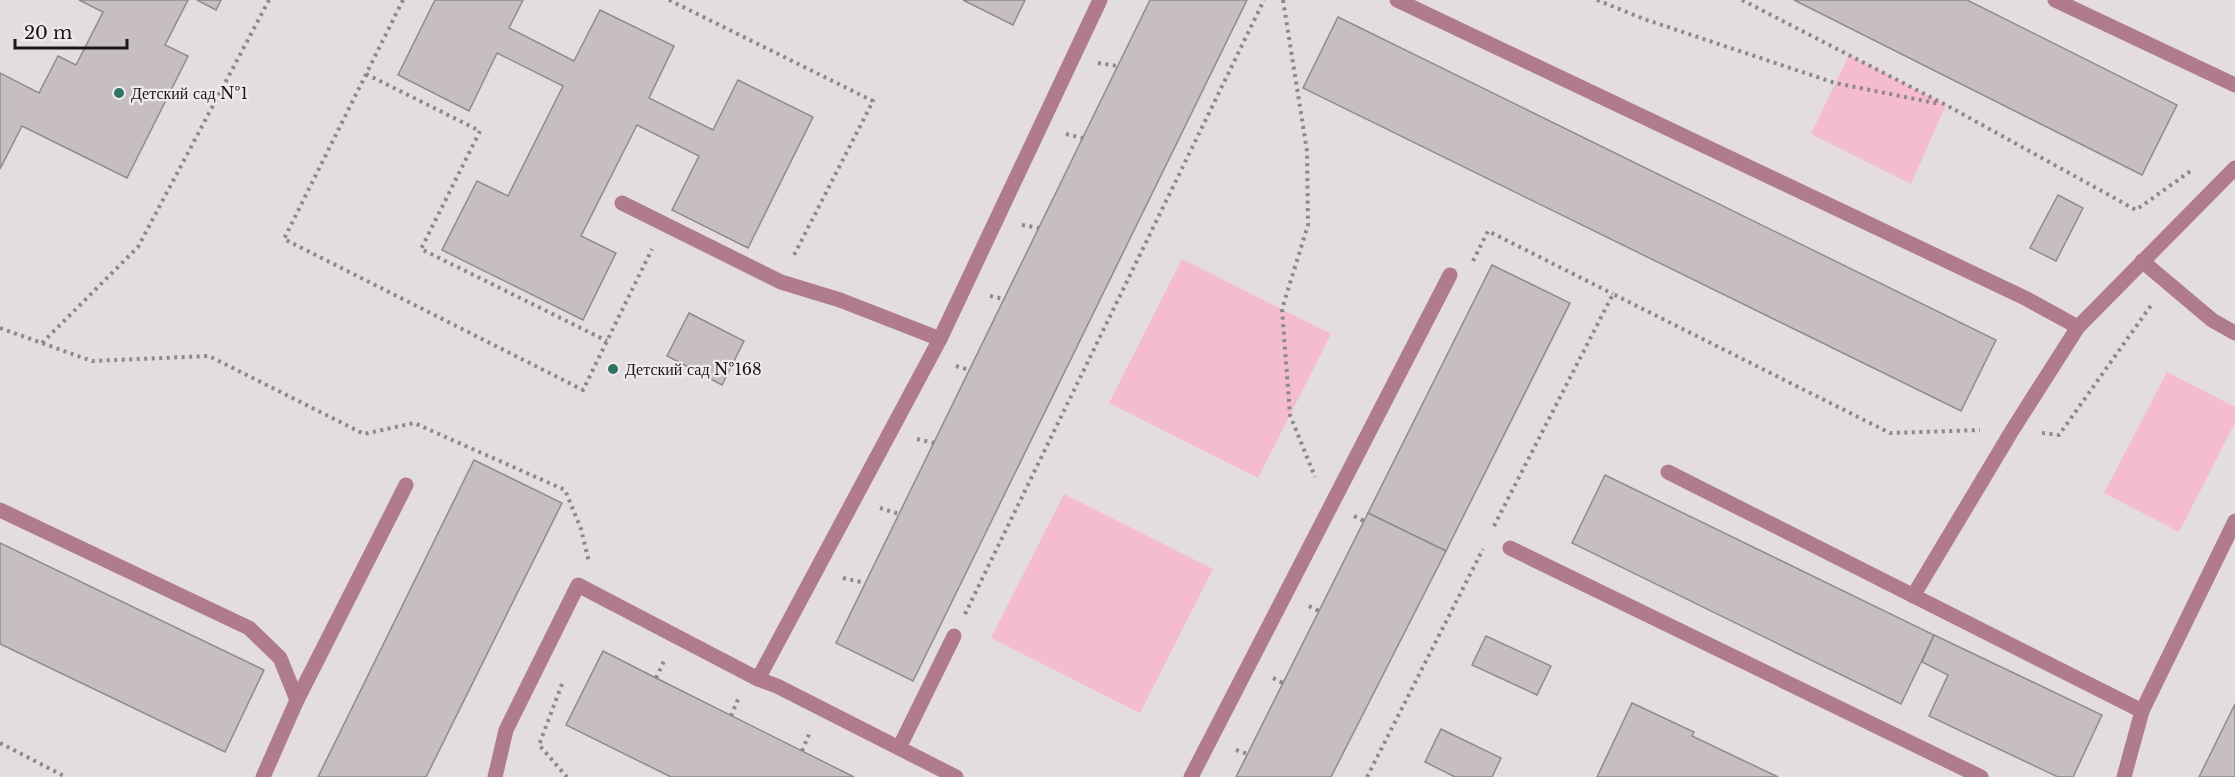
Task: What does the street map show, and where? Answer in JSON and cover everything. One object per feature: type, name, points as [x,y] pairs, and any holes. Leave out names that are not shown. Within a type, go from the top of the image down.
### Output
[{"type":"street","points":[[758,679],[940,339],[1100,0]]},
{"type":"street","points":[[1397,0],[2014,293],[2078,327]]},
{"type":"street","points":[[2055,0],[2235,85]]},
{"type":"street","points":[[1913,596],[2013,429],[2078,327],[2235,168]]},
{"type":"street","points":[[622,203],[781,282],[840,300],[940,339]]},
{"type":"street","points":[[2142,261],[2212,320],[2235,333]]},
{"type":"street","points":[[1191,777],[1450,275]]},
{"type":"street","points":[[1668,472],[2142,711]]},
{"type":"street","points":[[263,777],[297,699],[406,484]]},
{"type":"street","points":[[0,510],[249,628],[280,658],[297,699]]},
{"type":"street","points":[[2124,777],[2142,711],[2235,521]]},
{"type":"street","points":[[1510,548],[1981,777]]},
{"type":"street","points":[[495,777],[506,730],[578,585],[758,679],[777,686],[956,777]]},
{"type":"street","points":[[899,748],[954,636]]},
{"type":"path","points":[[42,343],[138,247],[269,0]]},
{"type":"path","points":[[403,0],[284,239],[583,390],[665,224]]},
{"type":"path","points":[[669,0],[873,101],[781,282]]},
{"type":"path","points":[[954,636],[1264,0]]},
{"type":"path","points":[[1283,0],[1307,151],[1308,225],[1282,309],[1290,415],[1328,510]]},
{"type":"path","points":[[1597,0],[1644,19],[1836,83],[1946,105]]},
{"type":"path","points":[[1742,0],[1946,105],[2136,210],[2199,165]]},
{"type":"path","points":[[1095,62],[1118,66]]},
{"type":"path","points":[[366,74],[480,131],[421,249],[607,341]]},
{"type":"path","points":[[1059,132],[1083,138]]},
{"type":"path","points":[[1468,270],[1488,231],[1890,433],[2013,429],[2059,435],[2167,283]]},
{"type":"path","points":[[1489,537],[1613,294]]},
{"type":"path","points":[[0,328],[92,361],[209,356],[364,434],[414,423],[565,490],[581,529],[597,594]]},
{"type":"path","points":[[879,508],[899,514]]},
{"type":"path","points":[[1366,777],[1484,547]]},
{"type":"path","points":[[833,575],[865,583]]},
{"type":"path","points":[[656,678],[669,651]]},
{"type":"path","points":[[564,678],[539,744],[567,777]]},
{"type":"path","points":[[731,716],[743,688]]},
{"type":"path","points":[[802,751],[814,724]]},
{"type":"path","points":[[0,743],[66,777]]},
{"type":"shaded area","points":[[1849,55],[1946,105],[1911,184],[1811,134]]},
{"type":"shaded area","points":[[1182,259],[1331,334],[1258,478],[1109,403]]},
{"type":"shaded area","points":[[2167,372],[2235,407],[2235,423],[2179,532],[2104,493]]},
{"type":"shaded area","points":[[1064,494],[1213,569],[1140,713],[991,638]]},
{"type":"building","points":[[79,0],[188,0],[165,45],[188,56],[127,178],[22,126],[0,169],[0,73],[39,93],[58,56],[76,65],[103,12]]},
{"type":"building","points":[[197,0],[221,0],[216,10]]},
{"type":"building","points":[[435,0],[523,0],[509,28],[574,61],[600,10],[674,46],[649,98],[713,130],[738,80],[813,117],[748,248],[672,210],[699,156],[637,125],[581,236],[616,253],[583,320],[442,250],[477,181],[508,196],[563,86],[497,53],[469,111],[398,75]]},
{"type":"building","points":[[963,0],[1025,0],[1013,25]]},
{"type":"building","points":[[1150,0],[1247,0],[913,681],[836,643]]},
{"type":"building","points":[[1794,0],[1967,0],[2177,105],[2142,175]]},
{"type":"building","points":[[1338,17],[1996,340],[1961,411],[1303,88]]},
{"type":"building","points":[[2058,195],[2083,208],[2056,261],[2030,248]]},
{"type":"building","points":[[1492,265],[1570,303],[1446,551],[1368,513]]},
{"type":"building","points":[[689,313],[744,341],[722,385],[667,356]]},
{"type":"building","points":[[474,460],[562,503],[426,777],[318,777]]},
{"type":"building","points":[[1605,475],[1934,635],[1901,704],[1572,543]]},
{"type":"building","points":[[1368,513],[1446,551],[1331,777],[1236,777]]},
{"type":"building","points":[[0,543],[264,670],[225,752],[0,644]]},
{"type":"building","points":[[1934,635],[2102,715],[2073,777],[2058,777],[1929,716],[1948,675],[1922,662]]},
{"type":"building","points":[[1486,636],[1551,666],[1537,695],[1472,665]]},
{"type":"building","points":[[603,651],[854,777],[671,777],[566,725]]},
{"type":"building","points":[[1632,703],[1694,732],[1692,736],[1778,777],[1597,777]]},
{"type":"building","points":[[2235,704],[2235,777],[2199,777]]},
{"type":"building","points":[[1441,729],[1501,758],[1492,777],[1455,777],[1425,762]]},
{"type":"place","name":"Детский сад №1","points":[[119,93]]},
{"type":"place","name":"Детский сад №168","points":[[613,369]]}]
